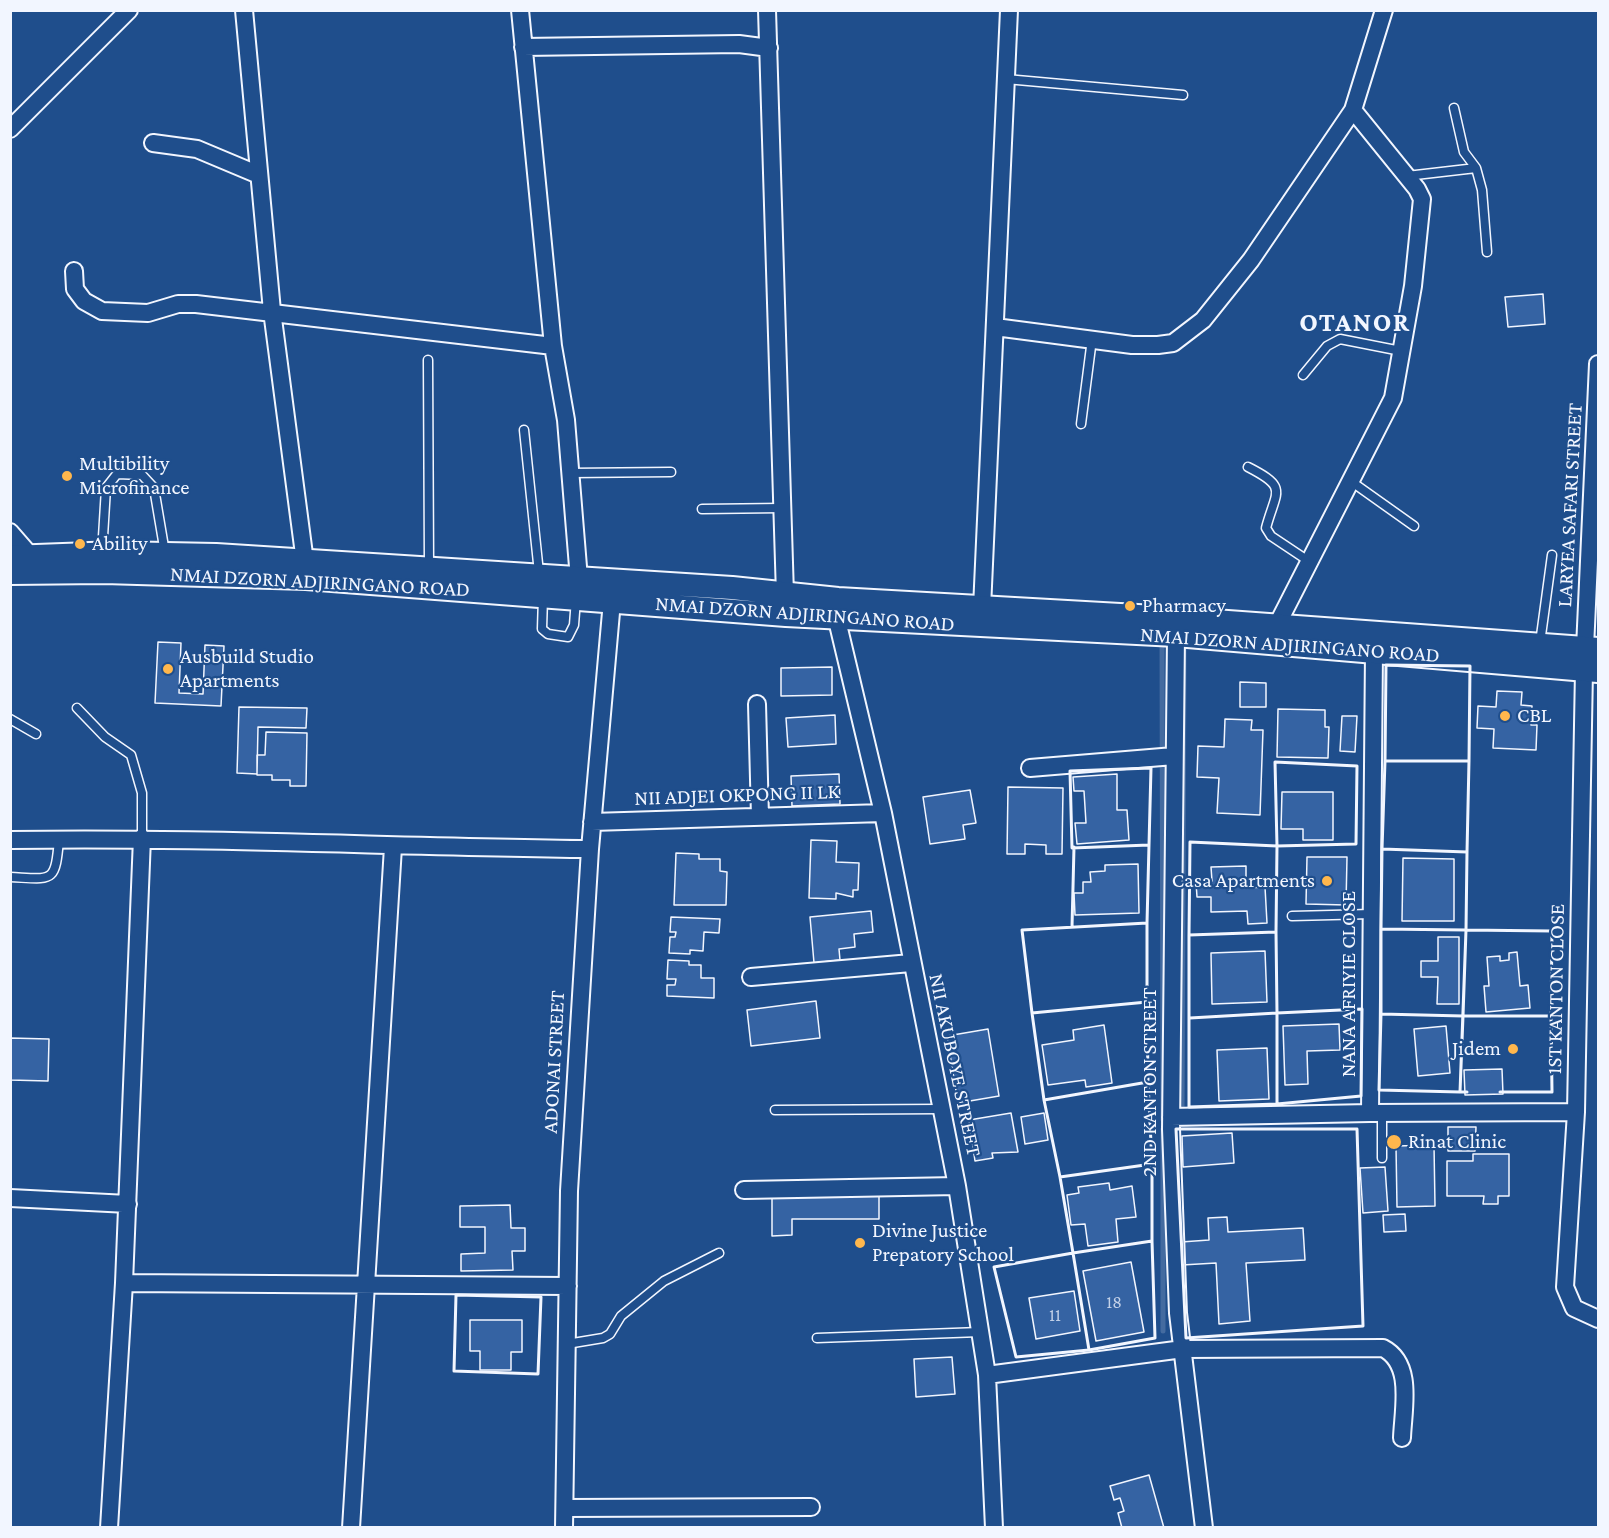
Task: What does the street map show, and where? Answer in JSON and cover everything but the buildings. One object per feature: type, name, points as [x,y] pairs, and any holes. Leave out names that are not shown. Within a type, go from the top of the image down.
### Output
[{"type":"main road","name":"NMAI DZORN ADJIRINGANO ROAD","points":[[20,556],[216,555],[429,570],[541,586]]},
{"type":"main road","name":"NMAI DZORN ADJIRINGANO ROAD","points":[[10,573],[104,572],[541,586],[731,599],[836,616],[1176,634],[1374,651],[1592,659]]},
{"type":"main road","name":"NMAI DZORN ADJIRINGANO ROAD","points":[[577,589],[612,601],[731,599],[785,595],[1540,644],[1592,659]]},
{"type":"street","points":[[10,129],[129,10]]},
{"type":"street","points":[[244,10],[272,311],[305,562]]},
{"type":"street","points":[[520,10],[553,346],[566,420],[577,589]]},
{"type":"street","points":[[767,10],[785,595]]},
{"type":"street","points":[[982,608],[1009,10]]},
{"type":"street","points":[[995,327],[1132,345],[1173,343],[1203,320],[1251,260],[1353,110],[1384,10]]},
{"type":"street","points":[[523,47],[739,44],[769,48]]},
{"type":"street","points":[[1277,626],[1393,399],[1423,210],[1418,189],[1353,110]]},
{"type":"street","points":[[153,143],[197,149],[260,175]]},
{"type":"street","points":[[74,271],[75,289],[84,301],[102,311],[148,313],[178,304],[196,304],[272,311],[553,346]]},
{"type":"street","name":"LARYEA SAFARI STREET","points":[[1592,659],[1599,364]]},
{"type":"street","points":[[10,532],[20,556]]},
{"type":"street","name":"ADONAI STREET","points":[[564,1527],[569,1191],[590,849],[612,601]]},
{"type":"street","name":"NII AKUBOYE STREET","points":[[836,616],[883,813],[957,1186],[987,1375],[994,1527]]},
{"type":"street","name":"2ND KANTON STREET","points":[[1176,634],[1171,1117],[1178,1313],[1204,1527]]},
{"type":"street","name":"NANA AFRIYIE CLOSE","points":[[1374,651],[1372,914],[1376,1113]]},
{"type":"street","name":"1ST KANTON CLOSE","points":[[1592,659],[1576,1112],[1565,1287],[1574,1308],[1599,1318]]},
{"type":"street","points":[[758,704],[760,817]]},
{"type":"street","points":[[1030,768],[1174,756]]},
{"type":"street","name":"NII ADJEI OKPONG II LK","points":[[592,822],[883,813]]},
{"type":"street","points":[[110,1527],[128,1204],[142,838]]},
{"type":"street","points":[[10,840],[142,838],[393,847],[590,849]]},
{"type":"street","points":[[351,1527],[393,847]]},
{"type":"street","points":[[751,977],[911,963]]},
{"type":"street","points":[[1171,1117],[1576,1112]]},
{"type":"street","points":[[744,1190],[957,1186]]},
{"type":"street","points":[[10,1198],[128,1204]]},
{"type":"street","points":[[124,1283],[568,1286]]},
{"type":"street","points":[[987,1375],[1183,1349],[1383,1348],[1392,1353],[1404,1375],[1402,1438]]},
{"type":"street","points":[[565,1508],[811,1507]]},
{"type":"lane","points":[[1006,79],[1183,94]]},
{"type":"lane","points":[[1454,108],[1464,152],[1476,168],[1482,190],[1487,252]]},
{"type":"lane","points":[[1407,176],[1476,168]]},
{"type":"lane","points":[[1081,424],[1092,339]]},
{"type":"lane","points":[[1303,375],[1327,346],[1340,339],[1401,351]]},
{"type":"lane","points":[[428,360],[429,570]]},
{"type":"lane","points":[[524,430],[541,586],[542,629],[557,637],[568,637],[573,632],[577,589]]},
{"type":"lane","points":[[1248,467],[1269,478],[1278,493],[1266,528],[1271,536],[1310,562]]},
{"type":"lane","points":[[570,473],[671,472]]},
{"type":"lane","points":[[102,554],[106,488],[117,474],[142,475],[154,488],[166,554]]},
{"type":"lane","points":[[1352,482],[1414,526]]},
{"type":"lane","points":[[702,509],[782,508]]},
{"type":"lane","points":[[1540,644],[1552,555]]},
{"type":"lane","points":[[77,708],[105,737],[131,755],[142,793],[142,838]]},
{"type":"lane","points":[[10,719],[36,734]]},
{"type":"lane","points":[[10,877],[43,879],[53,875],[59,840]]},
{"type":"lane","points":[[1292,916],[1372,914]]},
{"type":"lane","points":[[775,1110],[941,1109]]},
{"type":"lane","points":[[1376,1113],[1382,1158]]},
{"type":"lane","points":[[567,1344],[603,1338],[610,1334],[621,1316],[664,1281],[719,1253]]},
{"type":"lane","points":[[817,1338],[980,1332]]},
{"type":"waterway","points":[[1162,640],[1163,1120]]},
{"type":"waterway","points":[[1182,1109],[1184,643]]},
{"type":"waterway","points":[[1163,1129],[1163,1331]]},
{"type":"wall","points":[[1386,665],[1470,666],[1469,761],[1385,761],[1386,665]]},
{"type":"wall","points":[[1385,761],[1469,761],[1467,852],[1382,849],[1385,761]]},
{"type":"wall","points":[[1275,762],[1357,766],[1356,844],[1277,846],[1275,762]]},
{"type":"wall","points":[[1151,768],[1149,845],[1072,848],[1070,771],[1151,768]]},
{"type":"wall","points":[[1189,935],[1190,842],[1277,846],[1276,932]]},
{"type":"wall","points":[[1147,923],[1149,845]]},
{"type":"wall","points":[[1072,927],[1074,847]]},
{"type":"wall","points":[[1382,849],[1467,852],[1466,930],[1381,929],[1382,849]]},
{"type":"wall","points":[[1032,1013],[1022,930],[1147,923],[1147,1002]]},
{"type":"wall","points":[[1381,929],[1466,930],[1463,1016],[1381,1014],[1381,929]]},
{"type":"wall","points":[[1463,1016],[1551,1016],[1552,931],[1466,930],[1460,1092],[1467,1092]]},
{"type":"wall","points":[[1190,1018],[1277,1013],[1277,1104],[1189,1107],[1189,935],[1276,932],[1277,1013],[1362,1009],[1361,1096],[1277,1104]]},
{"type":"wall","points":[[1044,1100],[1032,1013],[1147,1002],[1148,1082]]},
{"type":"wall","points":[[1381,1014],[1463,1016],[1460,1092],[1379,1090],[1381,1014]]},
{"type":"wall","points":[[1463,1016],[1551,1016],[1552,1092],[1500,1092]]},
{"type":"wall","points":[[1060,1177],[1044,1100],[1148,1082],[1152,1164]]},
{"type":"wall","points":[[1176,1129],[1357,1129],[1363,1326],[1186,1338],[1176,1129]]},
{"type":"wall","points":[[1089,1350],[1155,1338],[1152,1241],[1073,1253],[1060,1177],[1152,1164],[1152,1241]]},
{"type":"wall","points":[[1073,1253],[1089,1350],[1016,1357],[994,1267],[1073,1253]]},
{"type":"wall","points":[[456,1295],[541,1297],[538,1374],[454,1371],[456,1295]]},
{"type":"place","name":"Multibility Microfinance","points":[[67,476]]},
{"type":"place","name":"Ability","points":[[80,544]]},
{"type":"place","name":"Pharmacy","points":[[1130,606]]},
{"type":"place","name":"Ausbuild Studio Apartments","points":[[168,669]]},
{"type":"place","name":"CBL","points":[[1505,716]]},
{"type":"place","name":"Casa Apartments","points":[[1327,881]]},
{"type":"place","name":"Jidem","points":[[1513,1049]]},
{"type":"place","name":"Rinat Clinic","points":[[1394,1142]]},
{"type":"place","name":"Divine Justice Prepatory School","points":[[860,1243]]},
{"type":"district","name":"OTANOR","points":[[1355,323]]}]
